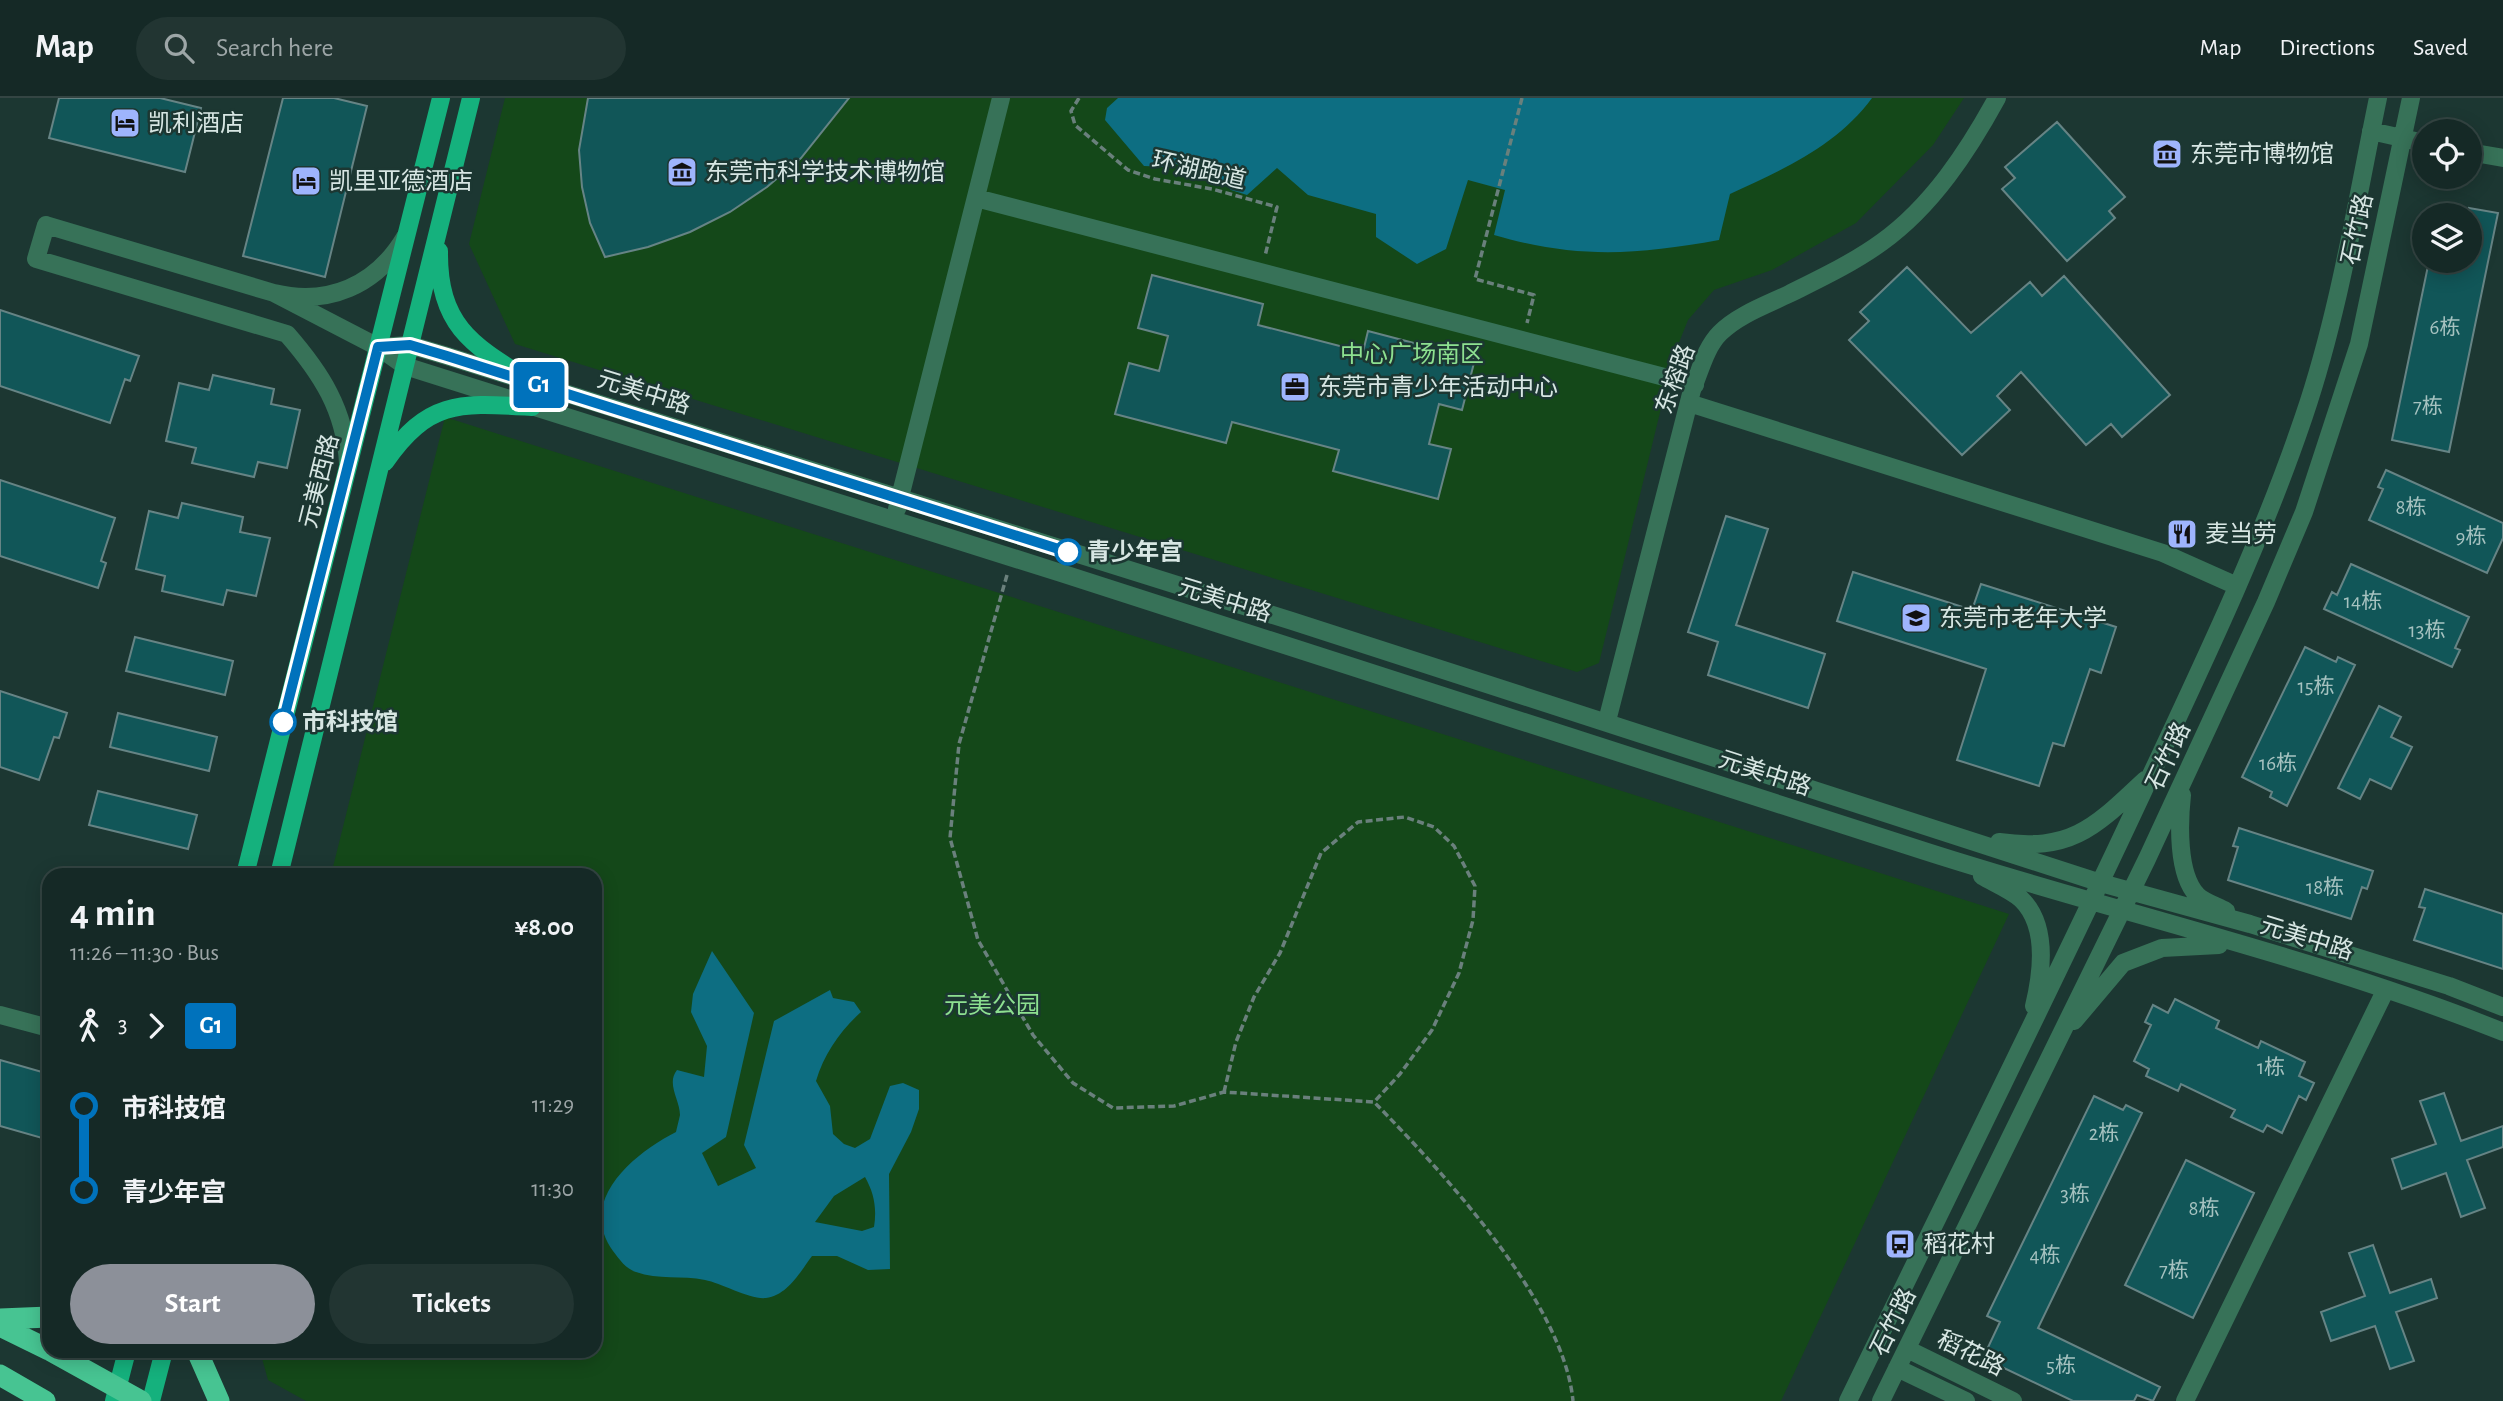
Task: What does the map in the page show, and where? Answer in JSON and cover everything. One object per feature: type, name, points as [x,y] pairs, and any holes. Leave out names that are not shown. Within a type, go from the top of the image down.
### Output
[{"type":"highway","points":[[0,1319],[42,1317]]},
{"type":"highway","points":[[0,1326],[42,1347]]},
{"type":"highway","points":[[61,1358],[116,1394],[141,1401]]},
{"type":"highway","points":[[200,1358],[219,1401]]},
{"type":"highway","points":[[0,1375],[45,1401]]},
{"type":"main road","name":"元美西路","points":[[247,868],[441,98]]},
{"type":"main road","points":[[281,868],[471,98]]},
{"type":"main road","points":[[440,225],[439,268],[460,332],[479,349],[535,384]]},
{"type":"main road","points":[[379,471],[402,438],[422,419],[440,411],[481,404],[532,407]]},
{"type":"main road","points":[[116,1394],[125,1358]]},
{"type":"main road","points":[[151,1401],[162,1358]]},
{"type":"street","points":[[894,523],[1001,98]]},
{"type":"street","name":"东榕路","points":[[1607,721],[1689,403],[1705,358],[1719,334],[1743,316],[1856,259],[1884,240],[1922,206],[1978,133],[1997,98]]},
{"type":"street","name":"石竹路","points":[[1848,1401],[2101,883],[2275,498],[2305,412],[2344,267],[2378,98]]},
{"type":"street","name":"石竹路","points":[[1881,1401],[2183,780],[2266,602],[2304,512],[2359,344],[2411,98]]},
{"type":"street","points":[[2371,131],[2412,140]]},
{"type":"street","points":[[2482,154],[2503,158]]},
{"type":"street","points":[[976,198],[1695,385]]},
{"type":"street","points":[[348,465],[345,434],[336,404],[316,367],[287,334],[36,259],[46,226],[274,293],[309,298],[351,288],[387,263],[406,234]]},
{"type":"street","points":[[274,293],[378,347]]},
{"type":"street","name":"元美中路","points":[[378,347],[410,345],[1607,721],[2101,883],[2449,986],[2503,1007]]},
{"type":"street","name":"元美中路","points":[[378,347],[405,366],[532,407],[1325,657],[1958,862],[2386,989],[2503,1032]]},
{"type":"street","points":[[1689,403],[2163,553],[2237,586]]},
{"type":"street","points":[[1966,837],[2048,844],[2079,835],[2152,772]]},
{"type":"street","points":[[2183,780],[2178,823],[2187,880],[2198,895],[2250,925]]},
{"type":"street","points":[[1958,862],[2021,899],[2039,930],[2039,984],[2027,1034]]},
{"type":"street","points":[[2056,1043],[2123,963],[2162,948],[2245,945]]},
{"type":"street","points":[[2185,1401],[2386,989]]},
{"type":"street","points":[[0,1016],[42,1026]]},
{"type":"street","name":"稻花路","points":[[1907,1349],[2013,1401]]},
{"type":"street","name":"稻花路","points":[[1897,1368],[1966,1401]]},
{"type":"path","name":"环湖跑道","points":[[1079,98],[1072,111],[1075,125],[1128,170],[1155,179],[1212,188],[1277,207],[1261,272]]},
{"type":"path","points":[[1522,98],[1475,279],[1534,295],[1522,340]]},
{"type":"path","points":[[1012,560],[959,744],[950,838],[978,940],[1032,1035],[1073,1083],[1113,1108],[1174,1106],[1224,1092],[1374,1102],[1429,1158],[1498,1246],[1547,1317],[1573,1401]]},
{"type":"path","points":[[1224,1092],[1236,1042],[1255,997],[1280,953],[1321,853],[1358,822],[1405,817],[1434,827],[1454,846],[1475,886],[1473,920],[1459,973],[1432,1030],[1400,1074],[1374,1102]]},
{"type":"green space","name":"中心广场南区","points":[[505,98],[1964,98],[1933,145],[1856,223],[1772,270],[1714,290],[1688,320],[1674,355],[1599,663],[1577,672],[515,344],[469,244]]},
{"type":"green space","name":"元美公园","points":[[445,417],[2009,914],[1781,1401],[306,1401],[268,1380],[262,1358],[602,1358],[602,868],[333,868]]},
{"type":"water","points":[[1118,98],[1872,98],[1843,130],[1826,143],[1788,166],[1730,194],[1719,240],[1660,249],[1606,252],[1524,243],[1494,235],[1505,190],[1468,180],[1446,249],[1417,264],[1376,237],[1376,214],[1308,195],[1277,168],[1247,195],[1231,190],[1213,173],[1194,176],[1177,164],[1167,167],[1144,166],[1105,120],[1107,108]]},
{"type":"water","points":[[712,951],[754,1013],[726,1137],[702,1153],[718,1186],[756,1168],[744,1145],[774,1021],[830,990],[833,998],[854,1002],[861,1012],[834,1044],[816,1081],[830,1106],[833,1134],[844,1144],[855,1148],[870,1139],[890,1086],[903,1083],[919,1090],[919,1109],[911,1132],[889,1174],[890,1269],[868,1270],[837,1256],[812,1256],[787,1288],[774,1296],[760,1298],[705,1280],[653,1276],[632,1271],[613,1251],[603,1232],[602,1210],[606,1196],[628,1165],[676,1132],[680,1115],[673,1081],[677,1070],[704,1077],[707,1046],[691,1012],[693,994]],"holes":[[[865,1177],[873,1195],[874,1227],[862,1231],[815,1222],[834,1196]]]},
{"type":"building","name":"凯利酒店","points":[[59,98],[160,98],[201,108],[185,172],[49,138]]},
{"type":"building","name":"凯里亚德酒店","points":[[283,98],[334,98],[367,106],[325,277],[243,256]]},
{"type":"building","name":"东莞市科学技术博物馆","points":[[588,98],[849,98],[801,158],[767,187],[730,212],[690,232],[648,247],[605,257],[590,223],[582,187],[579,150]]},
{"type":"building","points":[[2057,122],[2125,197],[2109,211],[2115,218],[2067,261],[2002,189],[2015,178],[2005,167]]},
{"type":"building","points":[[2482,210],[2498,213],[2449,452],[2392,440],[2427,273],[2482,273]]},
{"type":"building","points":[[1907,267],[1971,333],[2030,282],[2042,296],[2064,276],[2170,395],[2122,437],[2111,424],[2086,445],[2021,372],[1997,396],[2010,410],[1962,455],[1849,340],[1869,321],[1860,312]]},
{"type":"building","name":"东莞市青少年活动中心","points":[[1152,275],[1263,304],[1258,325],[1363,352],[1368,331],[1475,359],[1462,410],[1439,404],[1429,444],[1451,449],[1438,499],[1333,471],[1339,450],[1232,422],[1226,443],[1115,414],[1129,363],[1159,371],[1168,336],[1138,328]]},
{"type":"building","points":[[0,310],[139,356],[130,381],[125,379],[110,423],[0,386]]},
{"type":"building","points":[[213,375],[274,389],[271,404],[300,410],[287,468],[258,462],[254,477],[192,463],[196,448],[166,441],[179,383],[209,390]]},
{"type":"building","points":[[2386,470],[2503,523],[2503,538],[2487,573],[2369,520],[2383,489],[2378,487]]},
{"type":"building","points":[[0,480],[115,518],[101,561],[106,563],[98,588],[0,556]]},
{"type":"building","points":[[182,503],[243,517],[240,532],[270,538],[256,596],[227,590],[223,605],[162,591],[165,576],[136,569],[149,511],[178,518]]},
{"type":"building","points":[[1726,516],[1768,529],[1736,625],[1825,654],[1808,708],[1708,675],[1718,642],[1688,632]]},
{"type":"building","points":[[2351,564],[2469,617],[2455,648],[2460,650],[2452,667],[2324,609],[2332,592],[2337,595]]},
{"type":"building","points":[[1853,572],[1972,610],[1981,584],[2116,627],[2101,673],[2090,669],[2064,746],[2053,743],[2039,786],[1957,760],[1986,669],[1837,621]]},
{"type":"building","points":[[135,637],[233,661],[225,695],[126,671]]},
{"type":"building","points":[[2305,647],[2336,662],[2338,657],[2355,665],[2287,806],[2270,797],[2272,792],[2242,777]]},
{"type":"building","points":[[0,691],[67,713],[59,738],[54,737],[39,780],[0,767]]},
{"type":"building","points":[[2379,706],[2401,717],[2391,737],[2412,747],[2391,789],[2370,779],[2360,799],[2338,788]]},
{"type":"building","points":[[118,713],[217,737],[209,771],[110,747]]},
{"type":"building","points":[[98,791],[197,815],[188,849],[89,825]]},
{"type":"building","points":[[2239,828],[2373,871],[2367,889],[2362,887],[2351,919],[2228,880],[2238,847],[2233,846]]},
{"type":"building","points":[[2425,889],[2503,914],[2503,969],[2414,940],[2425,908],[2419,907]]},
{"type":"building","points":[[2175,999],[2219,1021],[2216,1028],[2258,1048],[2261,1041],[2305,1062],[2299,1076],[2314,1083],[2306,1100],[2299,1096],[2282,1133],[2267,1125],[2263,1132],[2231,1117],[2235,1110],[2181,1084],[2178,1091],[2146,1076],[2149,1069],[2134,1061],[2151,1025],[2145,1022],[2153,1005],[2168,1013]]},
{"type":"building","points":[[0,1060],[42,1072],[42,1138],[0,1126]]},
{"type":"building","points":[[2444,1093],[2461,1141],[2503,1126],[2503,1147],[2467,1160],[2485,1208],[2461,1217],[2446,1173],[2402,1189],[2392,1159],[2436,1144],[2420,1101]]},
{"type":"building","points":[[2094,1096],[2123,1110],[2126,1105],[2142,1113],[2038,1328],[2160,1387],[2153,1401],[2137,1395],[2134,1401],[2073,1401],[1983,1358],[2000,1322],[1987,1316]]},
{"type":"building","points":[[2186,1160],[2254,1193],[2193,1318],[2125,1285]]},
{"type":"building","points":[[2373,1245],[2390,1293],[2431,1279],[2437,1298],[2396,1312],[2414,1361],[2390,1369],[2375,1326],[2331,1341],[2321,1312],[2365,1296],[2349,1253]]},
{"type":"bus line","name":"G1","points":[[283,722],[378,347],[410,345],[1068,552]]},
{"type":"place","name":"凯利酒店","points":[[125,123]]},
{"type":"place","name":"东莞市博物馆","points":[[2167,154]]},
{"type":"place","name":"东莞市科学技术博物馆","points":[[682,172]]},
{"type":"place","name":"凯里亚德酒店","points":[[306,181]]},
{"type":"place","name":"东莞市青少年活动中心","points":[[1295,387]]},
{"type":"place","name":"麦当劳","points":[[2182,534]]},
{"type":"place","name":"青少年宫","points":[[1068,552]]},
{"type":"place","name":"东莞市老年大学","points":[[1916,618]]},
{"type":"place","name":"市科技馆","points":[[283,722]]},
{"type":"place","name":"稻花村","points":[[1900,1244]]}]
